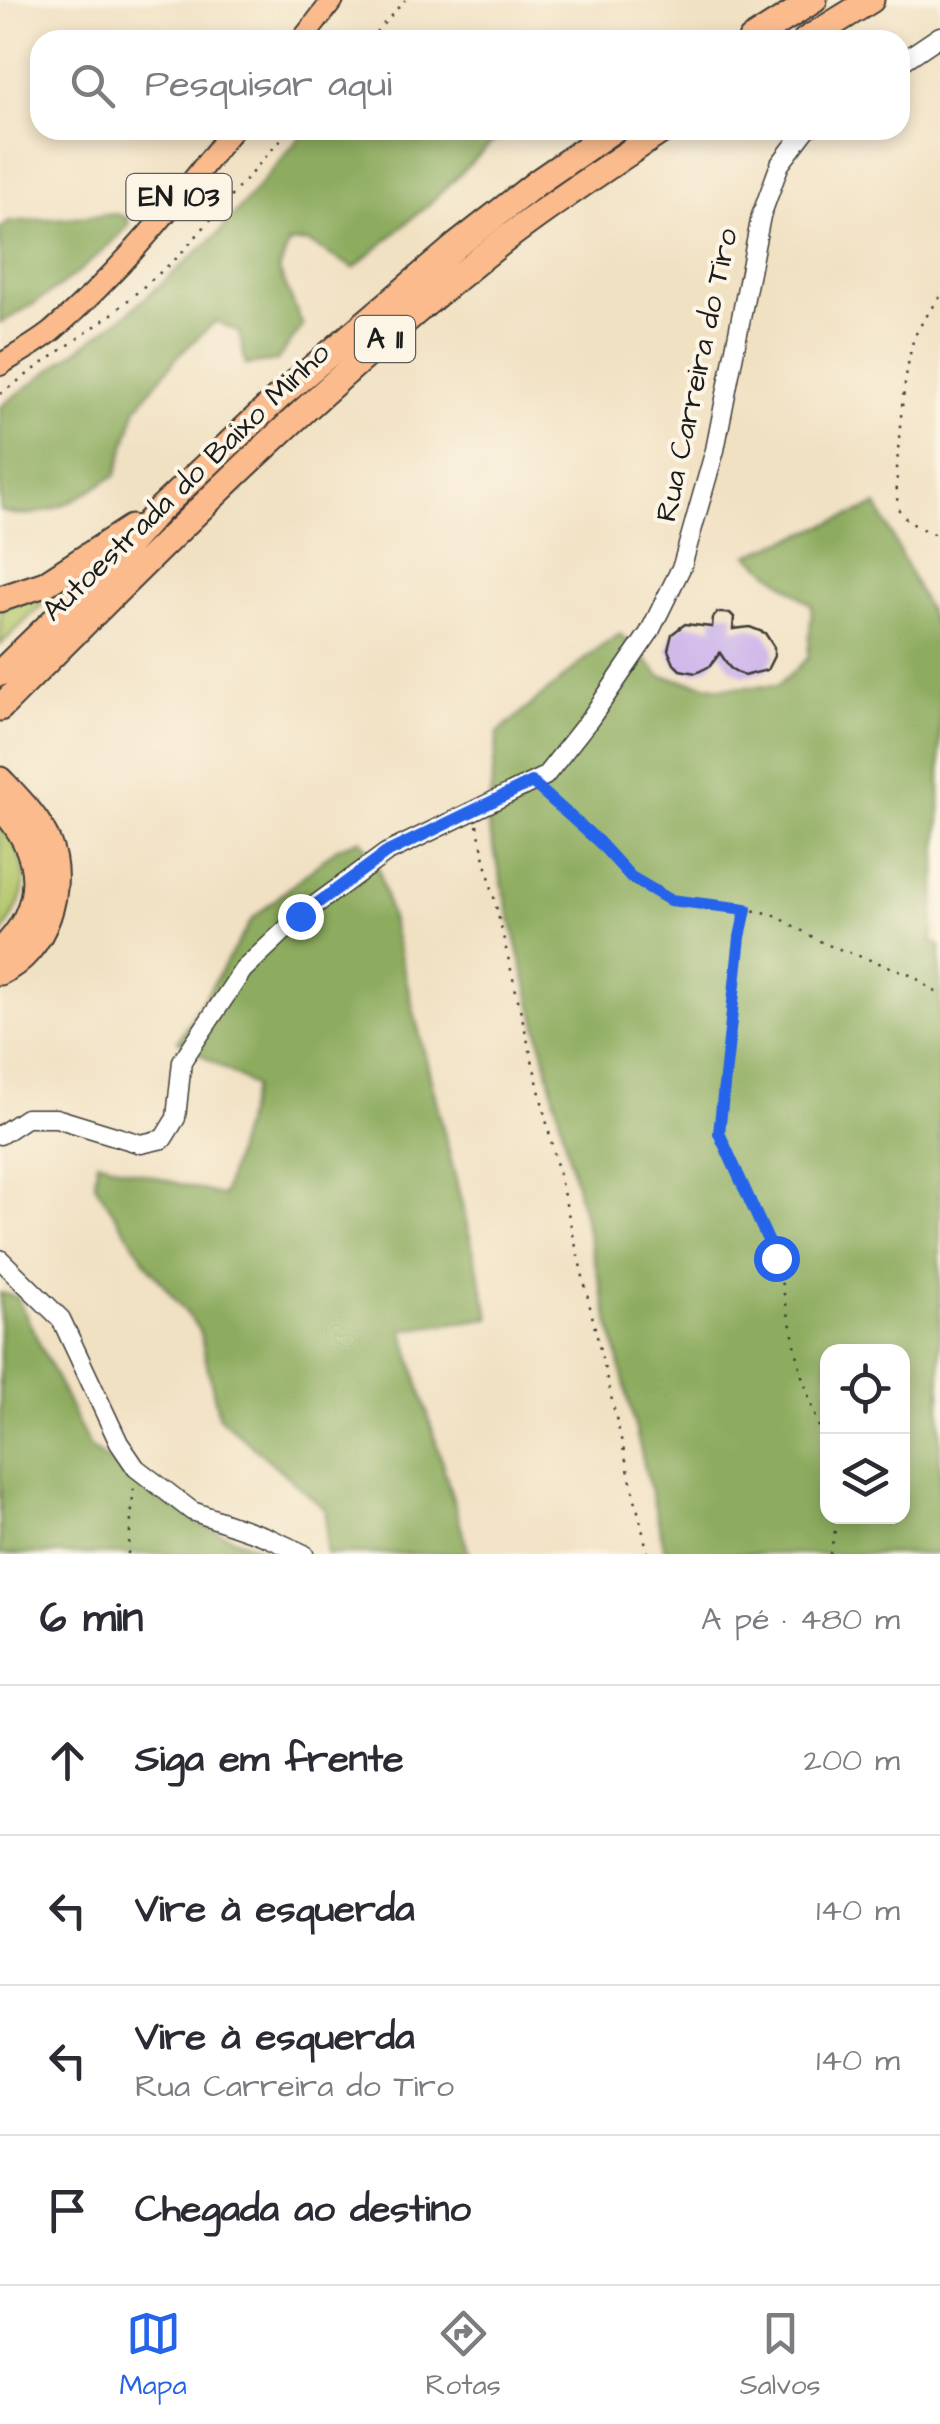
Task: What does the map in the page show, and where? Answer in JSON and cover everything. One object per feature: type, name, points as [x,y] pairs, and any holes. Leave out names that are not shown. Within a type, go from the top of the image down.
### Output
[{"type":"highway","points":[[767,30],[814,0]]},
{"type":"highway","points":[[822,30],[871,0]]},
{"type":"highway","name":"Autoestrada do Baixo Minho","points":[[0,673],[102,574],[159,510],[280,395],[456,246],[599,140]]},
{"type":"highway","name":"Autoestrada do Baixo Minho","points":[[0,708],[131,576],[424,305],[508,237],[649,140]]},
{"type":"highway","points":[[0,598],[45,584],[159,510]]},
{"type":"highway","points":[[0,780],[48,843],[56,880],[48,917],[34,944],[13,966],[0,972]]},
{"type":"highway","points":[[0,806],[30,848],[36,882],[30,912],[19,934],[0,952]]},
{"type":"main road","points":[[310,30],[333,0]]},
{"type":"main road","name":"EN 103","points":[[0,365],[50,332],[122,261],[224,140]]},
{"type":"main road","name":"EN 103","points":[[0,349],[44,322],[122,261]]},
{"type":"street","points":[[910,56],[940,36]]},
{"type":"street","name":"Rua Carreira do Tiro","points":[[0,1135],[26,1118],[56,1118],[140,1144],[163,1139],[176,1118],[182,1060],[243,970],[300,916],[386,853],[545,776],[640,648],[682,566],[715,450],[761,216],[780,164],[798,140]]},
{"type":"street","points":[[0,1258],[60,1319],[119,1443],[136,1468],[192,1511],[304,1554]]},
{"type":"path","points":[[378,30],[404,0]]},
{"type":"path","points":[[0,394],[112,314],[178,257],[281,140]]},
{"type":"path","points":[[940,297],[914,337],[902,385],[900,466],[894,497],[900,512],[919,528],[940,537]]},
{"type":"path","points":[[532,782],[599,842],[631,877],[670,900],[773,914],[825,944],[910,974],[940,995]]},
{"type":"path","points":[[475,810],[487,877],[648,1554]]},
{"type":"path","points":[[746,909],[719,1133],[776,1258],[802,1376],[821,1434]]},
{"type":"path","points":[[128,1554],[136,1468]]},
{"type":"path","points":[[830,1554],[836,1524]]},
{"type":"green space","points":[[298,140],[495,140],[429,204],[354,268],[307,242],[289,243],[279,270],[303,326],[276,361],[246,365],[239,332],[216,321],[179,355],[137,407],[116,475],[46,511],[0,511],[0,407],[128,313],[218,234]]},
{"type":"green space","points":[[115,214],[128,218],[128,226],[114,240],[52,292],[0,323],[0,228],[9,222]]},
{"type":"green space","points":[[877,505],[940,636],[940,816],[932,942],[940,946],[940,1554],[666,1554],[487,821],[498,733],[620,634],[661,676],[720,688],[778,686],[808,658],[812,606],[748,555]]},
{"type":"green space","points":[[54,589],[53,594],[0,645],[0,608]]},
{"type":"green space","points":[[0,824],[19,854],[24,881],[17,907],[0,937]]},
{"type":"green space","points":[[361,839],[379,870],[490,1318],[403,1330],[469,1554],[326,1554],[326,1510],[219,1417],[199,1329],[147,1264],[95,1184],[97,1161],[223,1196],[254,1086],[178,1041],[253,918],[337,848]]},
{"type":"green space","points":[[0,1293],[17,1297],[89,1446],[203,1526],[275,1554],[0,1554]]},
{"type":"building","points":[[717,613],[734,617],[733,629],[750,627],[765,633],[774,647],[767,670],[744,676],[730,668],[720,653],[710,666],[696,673],[680,670],[674,664],[668,650],[672,634],[685,624],[712,627]]},
{"type":"route","points":[[300,916],[386,853],[532,782],[599,842],[631,877],[670,900],[746,909],[719,1133],[776,1258]]}]
